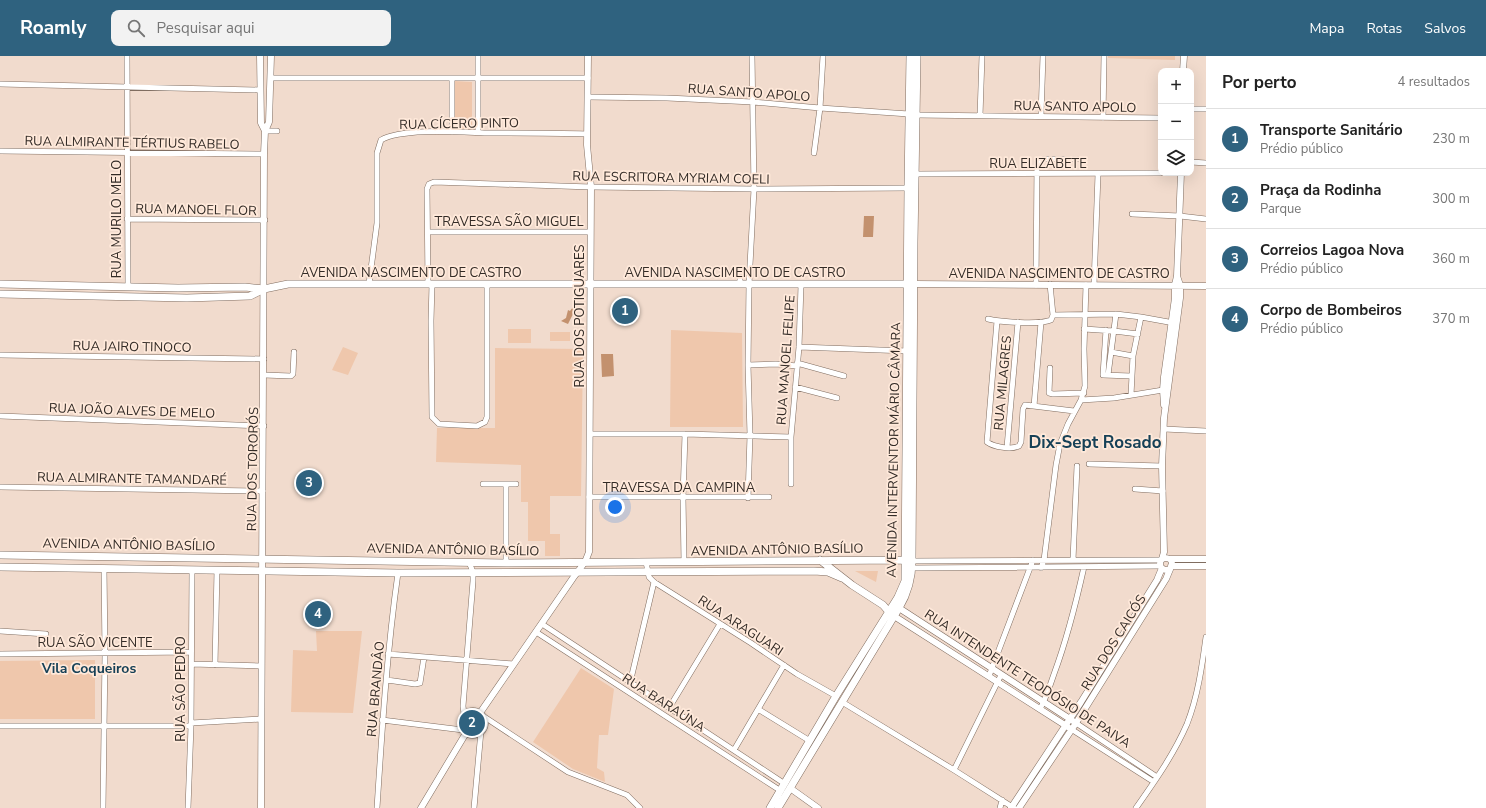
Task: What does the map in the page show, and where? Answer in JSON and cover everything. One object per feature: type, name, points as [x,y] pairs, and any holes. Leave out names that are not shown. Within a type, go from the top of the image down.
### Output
[{"type":"main road","name":"AVENIDA INTERVENTOR MÁRIO CÂMARA","points":[[770,808],[781,791],[788,786],[842,702],[896,607],[909,588],[913,458],[914,242],[916,174],[910,56]]},
{"type":"main road","name":"AVENIDA INTERVENTOR MÁRIO CÂMARA","points":[[913,458],[907,351],[907,284],[908,188],[917,56]]},
{"type":"main road","name":"AVENIDA NASCIMENTO DE CASTRO","points":[[0,294],[187,298],[250,296],[264,289],[288,284],[591,284],[740,281],[749,284],[801,285],[915,284]]},
{"type":"main road","name":"AVENIDA NASCIMENTO DE CASTRO","points":[[0,284],[178,288],[245,287],[264,289]]},
{"type":"main road","points":[[73,296],[91,286]]},
{"type":"main road","points":[[178,288],[187,298]]},
{"type":"main road","name":"AVENIDA ANTÔNIO BASÍLIO","points":[[0,555],[506,563],[820,560],[910,563]]},
{"type":"main road","points":[[63,555],[72,567]]},
{"type":"main road","name":"RUA INTENDENTE TEODÓSIO DE PAIVA","points":[[820,560],[842,578],[883,605],[892,614]]},
{"type":"main road","name":"AVENIDA INTERVENTOR MÁRIO CÂMARA","points":[[896,607],[910,563]]},
{"type":"main road","name":"AVENIDA ANTÔNIO BASÍLIO","points":[[0,567],[398,573],[814,571],[828,572],[842,578]]},
{"type":"main road","points":[[883,605],[896,607]]},
{"type":"main road","name":"AVENIDA INTERVENTOR MÁRIO CÂMARA","points":[[778,808],[810,741],[836,696],[892,614]]},
{"type":"street","name":"RUA MURILO MELO","points":[[127,56],[128,287]]},
{"type":"street","name":"RUA DOS TORORÓS","points":[[260,56],[261,122],[265,131]]},
{"type":"street","name":"RUA DOS TORORÓS","points":[[261,808],[265,220],[264,154],[265,131],[269,122],[272,56]]},
{"type":"street","points":[[478,56],[478,132]]},
{"type":"street","name":"RUA DOS POTIGUARES","points":[[482,714],[514,664],[585,562],[589,552],[591,187],[587,134],[588,56]]},
{"type":"street","points":[[748,498],[750,435],[748,365],[749,284],[754,189],[752,56]]},
{"type":"street","points":[[814,153],[820,108],[823,56]]},
{"type":"street","points":[[980,116],[982,56]]},
{"type":"street","points":[[1041,116],[1043,56]]},
{"type":"street","points":[[1103,118],[1104,56]]},
{"type":"street","points":[[1181,56],[1183,64]]},
{"type":"street","points":[[1183,68],[1184,56]]},
{"type":"street","points":[[260,68],[271,67]]},
{"type":"street","points":[[271,78],[588,78]]},
{"type":"street","points":[[452,78],[452,132]]},
{"type":"street","points":[[0,84],[260,90]]},
{"type":"street","name":"RUA SANTO APOLO","points":[[588,97],[667,98],[753,102],[913,115],[1158,118]]},
{"type":"street","points":[[1194,109],[1206,109]]},
{"type":"street","points":[[265,131],[277,130]]},
{"type":"street","name":"RUA CÍCERO PINTO","points":[[369,284],[377,223],[377,153],[379,143],[386,138],[398,134],[452,132],[587,134]]},
{"type":"street","name":"RUA ALMIRANTE TÉRTIUS RABELO","points":[[0,151],[264,154]]},
{"type":"street","points":[[1036,285],[1037,163],[1044,159],[1077,159]]},
{"type":"street","points":[[1194,162],[1206,163]]},
{"type":"street","name":"RUA ELIZABETE","points":[[916,174],[1158,173]]},
{"type":"street","points":[[1094,285],[1098,174]]},
{"type":"street","name":"RUA DOS CAICÓS","points":[[1019,808],[1076,723],[1084,703],[1157,580],[1164,562],[1162,466],[1165,408],[1177,285],[1182,176]]},
{"type":"street","name":"RUA ESCRITORA MYRIAM COELI","points":[[428,232],[427,189],[429,184],[434,182],[591,187],[754,189],[908,188]]},
{"type":"street","points":[[1132,214],[1180,216],[1206,219]]},
{"type":"street","name":"RUA MANOEL FLOR","points":[[127,219],[265,220]]},
{"type":"street","points":[[428,232],[431,415],[439,424],[476,426],[481,425],[486,420],[487,284]]},
{"type":"street","name":"TRAVESSA SÃO MIGUEL","points":[[428,232],[590,232]]},
{"type":"street","name":"AVENIDA NASCIMENTO DE CASTRO","points":[[915,284],[1206,286]]},
{"type":"street","points":[[988,319],[1018,322],[1044,322],[1051,320],[1053,315],[1050,284]]},
{"type":"street","name":"RUA MANOEL FELIPE","points":[[791,484],[790,437],[799,347],[801,285]]},
{"type":"street","points":[[1041,568],[1044,560],[1058,453],[1063,435],[1084,393],[1086,285]]},
{"type":"street","points":[[1053,315],[1116,314],[1174,323]]},
{"type":"street","points":[[1108,375],[1116,314]]},
{"type":"street","points":[[1131,395],[1133,356],[1141,317]]},
{"type":"street","points":[[997,321],[986,440],[990,444],[1015,448],[1019,446],[1021,442],[1022,414],[1025,405],[1074,411]]},
{"type":"street","name":"RUA MILAGRES","points":[[1007,447],[1018,322]]},
{"type":"street","points":[[1034,406],[1044,322]]},
{"type":"street","name":"RUA DOS CAICÓS","points":[[1165,408],[1163,390],[1174,323]]},
{"type":"street","points":[[1084,329],[1138,334]]},
{"type":"street","points":[[1106,330],[1103,375],[1131,376]]},
{"type":"street","points":[[799,347],[907,351]]},
{"type":"street","points":[[264,375],[290,376],[293,374],[294,352]]},
{"type":"street","points":[[1111,352],[1133,356]]},
{"type":"street","name":"RUA JAIRO TINOCO","points":[[0,354],[264,359]]},
{"type":"street","points":[[748,365],[797,364],[844,376]]},
{"type":"street","points":[[1050,368],[1049,393],[1084,393]]},
{"type":"street","points":[[795,387],[837,398]]},
{"type":"street","points":[[1081,400],[1104,399],[1163,390]]},
{"type":"street","name":"RUA JOÃO ALVES DE MELO","points":[[0,416],[264,426]]},
{"type":"street","points":[[1164,429],[1206,431]]},
{"type":"street","points":[[590,434],[685,434],[790,437]]},
{"type":"street","points":[[684,562],[683,497],[685,434]]},
{"type":"street","points":[[1088,464],[1162,466]]},
{"type":"street","points":[[1073,560],[1077,466]]},
{"type":"street","points":[[483,484],[516,484]]},
{"type":"street","points":[[506,484],[506,563]]},
{"type":"street","name":"RUA ALMIRANTE TAMANDARÉ","points":[[0,487],[263,491]]},
{"type":"street","points":[[1135,489],[1163,491]]},
{"type":"street","name":"TRAVESSA DA CAMPINA","points":[[589,498],[769,498]]},
{"type":"street","name":"AVENIDA ANTÔNIO BASÍLIO","points":[[910,563],[1041,568],[1084,567],[1206,559]]},
{"type":"street","points":[[989,676],[1033,560]]},
{"type":"street","name":"AVENIDA ANTÔNIO BASÍLIO","points":[[910,563],[1033,560],[1164,562]]},
{"type":"street","points":[[464,714],[462,706],[473,572],[469,562]]},
{"type":"street","name":"RUA ARAGUARI","points":[[646,562],[647,572],[649,577],[654,582],[784,665],[836,696]]},
{"type":"street","points":[[1171,567],[1172,562],[1164,562],[1167,570],[1171,567],[1206,566]]},
{"type":"street","points":[[1040,709],[1044,702],[1067,634],[1084,567]]},
{"type":"street","name":"RUA DOS CAICÓS","points":[[1012,807],[1069,719],[1084,703],[1166,579],[1171,567]]},
{"type":"street","points":[[102,808],[105,726],[104,568]]},
{"type":"street","name":"RUA SÃO PEDRO","points":[[188,808],[191,724],[192,570]]},
{"type":"street","points":[[215,664],[217,570]]},
{"type":"street","name":"RUA BRANDÂO","points":[[377,808],[382,720],[398,573]]},
{"type":"street","points":[[630,683],[654,582]]},
{"type":"street","name":"RUA INTENDENTE TEODÓSIO DE PAIVA","points":[[896,607],[1158,777]]},
{"type":"street","name":"RUA INTENDENTE TEODÓSIO DE PAIVA","points":[[892,614],[1154,782]]},
{"type":"street","name":"RUA BARAÚNA","points":[[542,624],[734,750],[818,808]]},
{"type":"street","points":[[669,708],[720,624]]},
{"type":"street","points":[[0,631],[46,634]]},
{"type":"street","name":"RUA BARAÚNA","points":[[536,632],[781,791]]},
{"type":"street","points":[[1136,808],[1158,777],[1182,734],[1191,712],[1197,689],[1206,637]]},
{"type":"street","name":"RUA SÃO VICENTE","points":[[0,654],[191,652]]},
{"type":"street","points":[[388,654],[514,664]]},
{"type":"street","points":[[966,662],[970,655]]},
{"type":"street","points":[[386,680],[419,684],[422,681],[424,657]]},
{"type":"street","points":[[191,664],[261,666]]},
{"type":"street","points":[[734,750],[784,665]]},
{"type":"street","points":[[954,770],[1001,675]]},
{"type":"street","points":[[842,702],[1012,807]]},
{"type":"street","points":[[758,709],[810,741]]},
{"type":"street","points":[[421,808],[464,731],[461,720],[464,714],[470,711],[482,714],[568,772],[627,795],[640,808]]},
{"type":"street","points":[[474,808],[481,731],[485,724],[482,714]]},
{"type":"street","points":[[0,726],[191,724],[261,719]]},
{"type":"street","points":[[382,720],[464,731],[474,735],[481,731]]},
{"type":"street","points":[[695,736],[700,728]]},
{"type":"street","points":[[1000,808],[1002,800]]},
{"type":"shaded area","points":[[1108,56],[1175,56],[1175,60],[1108,58]]},
{"type":"shaded area","points":[[454,81],[472,82],[472,130],[453,130]]},
{"type":"shaded area","points":[[864,216],[874,216],[873,237],[863,237]]},
{"type":"shaded area","points":[[573,307],[576,308],[568,324],[561,321],[566,318],[568,310],[570,311]]},
{"type":"shaded area","points":[[508,329],[531,329],[531,343],[508,343]]},
{"type":"shaded area","points":[[671,330],[742,333],[743,427],[670,427]]},
{"type":"shaded area","points":[[550,332],[570,332],[570,341],[550,341]]},
{"type":"shaded area","points":[[343,347],[358,353],[348,375],[332,370]]},
{"type":"shaded area","points":[[495,348],[583,349],[581,496],[550,496],[550,534],[560,534],[560,556],[545,556],[545,541],[528,541],[528,502],[521,502],[521,465],[436,462],[437,428],[495,428]]},
{"type":"shaded area","points":[[601,354],[613,354],[614,376],[602,377]]},
{"type":"shaded area","points":[[855,571],[878,571],[876,582]]},
{"type":"shaded area","points":[[316,631],[362,631],[353,713],[291,712],[293,650],[317,651]]},
{"type":"shaded area","points":[[95,660],[95,719],[0,719],[0,661]]},
{"type":"shaded area","points":[[581,668],[614,689],[608,735],[599,735],[597,768],[604,772],[605,782],[573,769],[533,742]]},
{"type":"shaded area","points":[[472,715],[478,718],[481,724],[478,730],[472,733],[466,730],[463,724],[466,718]]},
{"type":"place","name":"Transporte Sanitário","points":[[625,311]]},
{"type":"place","name":"Correios Lagoa Nova","points":[[309,483]]},
{"type":"place","name":"Corpo de Bombeiros","points":[[318,614]]},
{"type":"place","name":"Praça da Rodinha","points":[[472,723]]},
{"type":"district","name":"Dix-Sept Rosado","points":[[1095,442]]},
{"type":"district","name":"Vila Coqueiros","points":[[89,668]]}]
